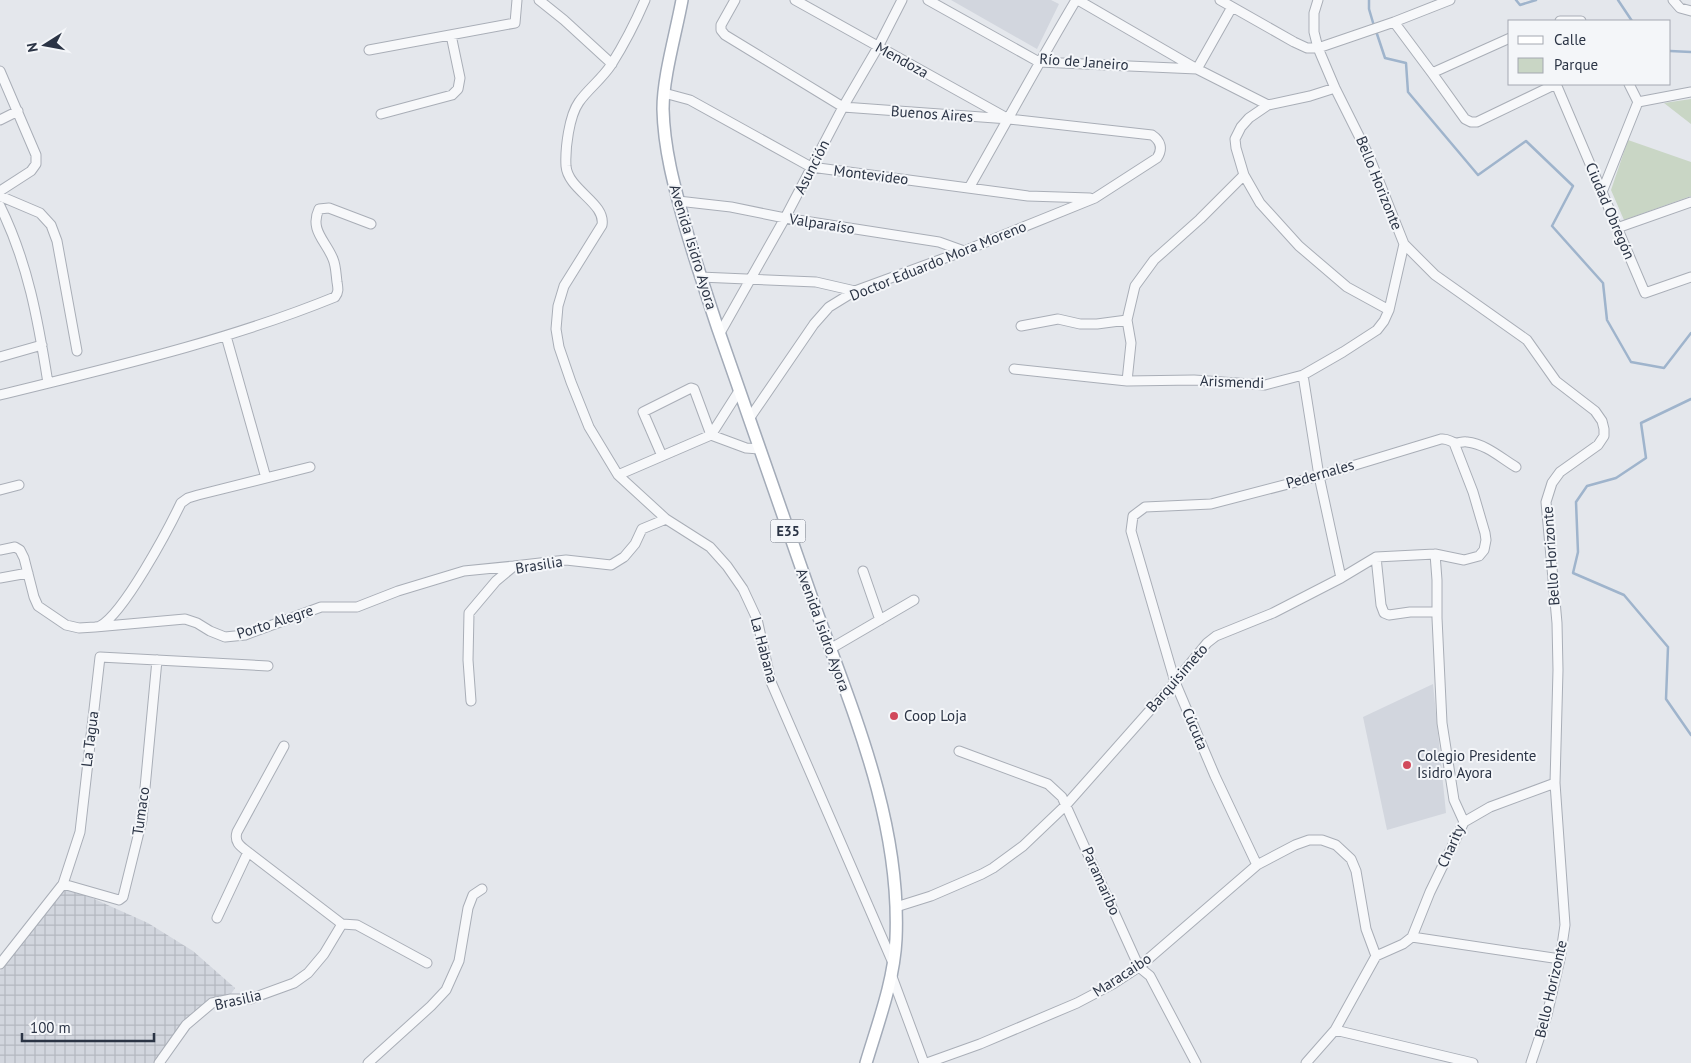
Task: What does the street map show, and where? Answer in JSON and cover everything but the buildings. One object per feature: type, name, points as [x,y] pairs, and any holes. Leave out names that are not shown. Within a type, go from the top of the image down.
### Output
[{"type":"main road","name":"Avenida Isidro Ayora","points":[[682,0],[664,93],[664,132],[667,156],[678,201],[700,277],[879,791],[887,826],[893,865],[896,942],[892,968],[866,1063]]},
{"type":"street","points":[[368,50],[514,23],[517,0]]},
{"type":"street","points":[[539,0],[612,64]]},
{"type":"street","name":"Buenos Aires","points":[[735,0],[721,26],[721,30],[725,35],[843,107],[1009,120],[1152,135],[1158,139],[1161,145]]},
{"type":"street","name":"Mendoza","points":[[795,0],[1009,120]]},
{"type":"street","name":"Asunción","points":[[720,333],[785,218],[902,0]]},
{"type":"street","name":"Río de Janeiro","points":[[928,0],[1039,62],[1196,69]]},
{"type":"street","points":[[969,188],[1009,120],[1039,62],[1077,0],[1196,69],[1268,105]]},
{"type":"street","points":[[1220,0],[1307,48],[1318,48],[1394,22],[1450,0]]},
{"type":"street","name":"Bello Horizonte","points":[[1318,0],[1314,14],[1314,32],[1318,48],[1335,88],[1369,156],[1404,244],[1435,275],[1527,340],[1556,381],[1595,411],[1602,421],[1604,429],[1604,436],[1598,445],[1560,472],[1552,483],[1546,502],[1557,623],[1558,670],[1554,783],[1565,914],[1560,959],[1547,1015],[1531,1063]]},
{"type":"street","points":[[1672,0],[1680,8],[1691,11]]},
{"type":"street","name":"La Habana","points":[[641,2],[612,64],[579,102],[574,111],[566,155],[567,174],[572,183],[599,210],[602,225],[564,286],[558,306],[556,329],[559,347],[589,426],[618,475],[666,519],[710,547],[727,566],[743,589],[757,619],[772,682],[892,968],[925,1063]]},
{"type":"street","points":[[1196,69],[1232,7]]},
{"type":"street","points":[[1394,22],[1465,119],[1471,122],[1476,122],[1554,85]]},
{"type":"street","points":[[381,114],[452,95],[458,89],[460,78],[451,35]]},
{"type":"street","points":[[1432,73],[1508,39]]},
{"type":"street","points":[[0,71],[36,154],[36,164],[31,171],[0,191]]},
{"type":"street","name":"Ciudad Obregón","points":[[1556,85],[1645,293],[1691,277]]},
{"type":"street","points":[[1602,192],[1638,102],[1630,85]]},
{"type":"street","points":[[1335,88],[1310,96],[1268,105],[1249,118],[1237,133],[1235,139],[1236,148],[1244,175],[1260,203],[1299,246],[1348,287],[1389,310]]},
{"type":"street","points":[[1638,102],[1691,92]]},
{"type":"street","name":"Montevideo","points":[[664,93],[690,100],[811,167],[1028,196],[1095,198]]},
{"type":"street","points":[[0,120],[18,111]]},
{"type":"street","name":"Doctor Eduardo Mora Moreno","points":[[749,420],[814,324],[829,306],[855,291],[964,251],[1095,198],[1157,158],[1161,145]]},
{"type":"street","points":[[1127,381],[1131,342],[1127,320],[1135,286],[1154,260],[1200,219],[1244,175]]},
{"type":"street","points":[[0,196],[40,213],[51,225],[57,241],[77,352]]},
{"type":"street","name":"Valparaíso","points":[[678,201],[731,207],[785,218],[939,242],[964,251]]},
{"type":"street","points":[[1617,228],[1691,202]]},
{"type":"street","points":[[0,206],[14,234],[28,275],[48,383]]},
{"type":"street","points":[[0,395],[226,336],[293,313],[337,295],[338,288],[333,258],[316,230],[316,215],[319,209],[329,208],[371,224]]},
{"type":"street","name":"Arismendi","points":[[1014,369],[1127,381],[1194,380],[1265,385],[1303,375],[1377,330],[1384,321],[1389,310],[1404,244]]},
{"type":"street","points":[[700,277],[816,282],[855,291]]},
{"type":"street","points":[[1021,326],[1058,319],[1088,324],[1127,320]]},
{"type":"street","points":[[226,336],[266,478]]},
{"type":"street","points":[[0,357],[42,345]]},
{"type":"street","points":[[1303,375],[1319,476],[1341,578]]},
{"type":"street","points":[[662,456],[643,412],[690,388],[694,389],[711,435],[746,448],[759,450]]},
{"type":"street","points":[[618,475],[711,435],[739,391]]},
{"type":"street","name":"Pedernales","points":[[1130,531],[1133,516],[1145,507],[1211,504],[1319,476],[1446,438],[1454,443],[1466,442],[1485,447],[1516,467]]},
{"type":"street","name":"Barquisimeto","points":[[896,908],[931,896],[993,868],[1023,846],[1066,805],[1207,643],[1216,636],[1273,613],[1341,578],[1376,557],[1435,554],[1464,560],[1479,556],[1484,550],[1486,540],[1473,492],[1454,443]]},
{"type":"street","points":[[97,627],[108,619],[130,593],[181,502],[188,498],[310,466]]},
{"type":"street","points":[[0,490],[19,485]]},
{"type":"street","name":"Brasilia","points":[[471,701],[468,660],[469,613],[496,581],[514,566],[566,560],[611,565],[624,557],[635,544],[642,528],[666,519]]},
{"type":"street","name":"Cúcuta","points":[[1130,531],[1175,682],[1215,776],[1257,865]]},
{"type":"street","name":"Porto Alegre","points":[[0,550],[15,547],[20,550],[38,606],[66,625],[79,628],[185,620],[197,622],[210,631],[225,637],[245,635],[321,608],[357,607],[398,591],[464,571],[514,566]]},
{"type":"street","name":"Charity","points":[[1412,937],[1430,892],[1464,822],[1454,800],[1442,723],[1435,554]]},
{"type":"street","points":[[1376,557],[1381,606],[1384,613],[1389,615],[1410,612],[1437,612]]},
{"type":"street","points":[[863,571],[880,620]]},
{"type":"street","points":[[0,578],[28,573]]},
{"type":"street","points":[[830,649],[914,600]]},
{"type":"street","name":"La Tagua","points":[[0,964],[63,884],[80,832],[100,657],[268,666]]},
{"type":"street","name":"Tumaco","points":[[63,884],[118,900],[123,897],[142,820],[157,660]]},
{"type":"street","points":[[284,746],[237,832],[238,844],[342,924],[357,925],[427,963]]},
{"type":"street","name":"Paramaribo","points":[[959,751],[1048,784],[1062,797],[1139,967],[1150,976],[1196,1063]]},
{"type":"street","points":[[1464,822],[1490,807],[1554,783]]},
{"type":"street","name":"Maracaibo","points":[[925,1063],[980,1044],[1077,1003],[1113,984],[1139,967],[1257,865],[1295,845],[1309,840],[1322,840],[1336,845],[1351,859],[1356,870],[1366,929],[1376,956]]},
{"type":"street","points":[[217,918],[248,852]]},
{"type":"street","points":[[368,1063],[446,990],[459,961],[468,908],[473,894],[482,889]]},
{"type":"street","name":"Brasilia","points":[[160,1063],[186,1025],[212,1003],[250,998],[294,983],[308,973],[324,954],[342,924]]},
{"type":"street","points":[[1306,1063],[1335,1030],[1376,956],[1403,944],[1412,937],[1560,959]]},
{"type":"street","points":[[1335,1030],[1473,1063]]},
{"type":"shaded area","points":[[951,0],[1051,0],[1059,4],[1037,49]]},
{"type":"shaded area","name":"Colegio Presidente Isidro Ayora","points":[[1433,684],[1446,813],[1387,830],[1363,717]]},
{"type":"shaded area","points":[[63,885],[148,923],[193,951],[235,988],[231,994],[211,1001],[156,1063],[0,1063],[0,971]]},
{"type":"green space","points":[[1691,99],[1691,124],[1664,103]]},
{"type":"green space","points":[[1628,140],[1691,162],[1691,196],[1624,220],[1611,190]]},
{"type":"waterway","points":[[1369,0],[1369,9],[1374,26]]},
{"type":"waterway","points":[[1516,0],[1520,5],[1536,0]]},
{"type":"waterway","points":[[1618,0],[1631,20]]},
{"type":"waterway","points":[[1376,31],[1385,58],[1406,63],[1408,92],[1478,175],[1526,141],[1573,186],[1552,226],[1603,283],[1607,320],[1631,362],[1664,368],[1691,333]]},
{"type":"waterway","points":[[1671,51],[1691,52]]},
{"type":"waterway","points":[[1691,399],[1641,423],[1646,458],[1616,478],[1587,486],[1576,502],[1578,552],[1573,573],[1624,595],[1668,647],[1666,699],[1691,735]]},
{"type":"place","name":"Coop Loja","points":[[894,716]]},
{"type":"place","name":"Colegio Presidente Isidro Ayora","points":[[1407,765]]}]
